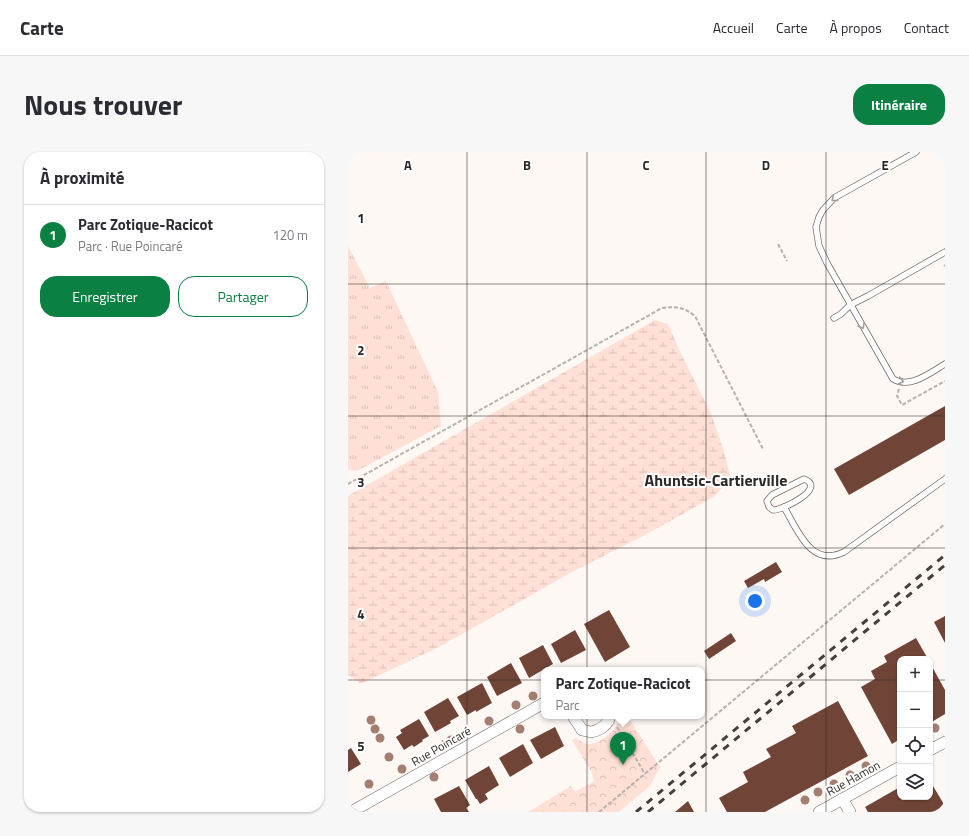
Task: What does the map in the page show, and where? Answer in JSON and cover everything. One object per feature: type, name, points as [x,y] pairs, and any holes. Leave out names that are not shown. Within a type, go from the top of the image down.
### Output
[{"type":"street","name":"Rue Poincaré","points":[[351,812],[541,705]]},
{"type":"street","points":[[575,719],[582,730],[592,732],[605,725],[609,719]]},
{"type":"street","points":[[933,748],[945,742]]},
{"type":"street","name":"Rue Hamon","points":[[819,812],[897,769]]},
{"type":"street","points":[[842,799],[850,812]]},
{"type":"lane","points":[[916,152],[842,193],[828,204],[819,217],[816,230],[819,246],[827,263],[893,379],[901,382],[916,380],[945,364]]},
{"type":"lane","points":[[834,318],[841,314],[850,305],[945,252]]},
{"type":"lane","points":[[802,479],[806,479],[811,486],[809,491],[784,507],[775,511],[769,507],[767,501],[772,495],[802,479]]},
{"type":"lane","points":[[784,507],[799,533],[810,548],[819,555],[832,556],[844,552],[945,479]]},
{"type":"path","points":[[778,244],[787,261]]},
{"type":"path","points":[[348,484],[662,308],[672,307],[687,310],[694,316],[763,449]]},
{"type":"path","points":[[901,382],[897,396],[902,405],[945,381]]},
{"type":"path","points":[[599,812],[945,524]]},
{"type":"path","points":[[616,726],[645,774]]},
{"type":"green space","points":[[348,246],[370,288],[386,281],[438,392],[441,426],[357,471],[348,470]]},
{"type":"green space","points":[[655,320],[668,324],[681,354],[710,411],[724,451],[731,480],[713,497],[647,534],[572,572],[441,646],[365,682],[360,683],[348,675],[348,496]]},
{"type":"green space","points":[[619,719],[630,720],[660,767],[650,786],[619,812],[528,812],[571,786],[575,792],[594,781],[592,773],[572,740],[576,738],[588,744],[598,742],[617,726]]},
{"type":"building","points":[[945,406],[945,440],[849,495],[834,469]]},
{"type":"building","points":[[776,562],[782,572],[765,582],[764,579],[748,588],[744,581]]},
{"type":"building","points":[[609,610],[630,647],[605,662],[584,624]]},
{"type":"building","points":[[945,616],[945,643],[934,622]]},
{"type":"building","points":[[575,630],[586,650],[561,663],[551,644]]},
{"type":"building","points":[[731,633],[736,641],[709,659],[704,651]]},
{"type":"building","points":[[916,638],[926,656],[897,656],[897,741],[892,744],[861,687],[875,679],[871,671],[887,662],[884,656]]},
{"type":"building","points":[[543,645],[553,664],[548,667],[541,667],[541,671],[529,678],[519,658]]},
{"type":"building","points":[[511,663],[522,683],[497,696],[487,677]]},
{"type":"building","points":[[933,668],[945,690],[945,714],[933,721]]},
{"type":"building","points":[[482,683],[492,703],[467,715],[457,697]]},
{"type":"building","points":[[448,698],[459,716],[450,721],[451,723],[435,732],[424,712]]},
{"type":"building","points":[[838,701],[868,756],[765,812],[727,812],[719,798],[748,782],[743,772],[771,757],[766,749],[796,733],[792,726]]},
{"type":"building","points":[[419,719],[429,736],[414,747],[412,745],[404,750],[396,737],[402,733],[400,730]]},
{"type":"building","points":[[555,727],[564,746],[541,759],[530,740]]},
{"type":"building","points":[[523,744],[533,763],[510,777],[499,758]]},
{"type":"building","points":[[351,748],[361,764],[348,772],[348,750]]},
{"type":"building","points":[[489,766],[499,785],[485,794],[488,799],[480,804],[465,780]]},
{"type":"building","points":[[459,786],[470,805],[466,808],[469,812],[441,812],[434,799]]},
{"type":"building","points":[[933,786],[945,806],[945,812],[868,812],[865,807],[897,789],[897,800],[933,800]]},
{"type":"building","points":[[688,801],[694,812],[675,812]]},
{"type":"railway","points":[[636,812],[945,555]]},
{"type":"railway","points":[[648,812],[945,565]]},
{"type":"place","name":"Parc Zotique-Racicot","points":[[623,765]]},
{"type":"district","name":"Ahuntsic-Cartierville","points":[[716,480]]}]
